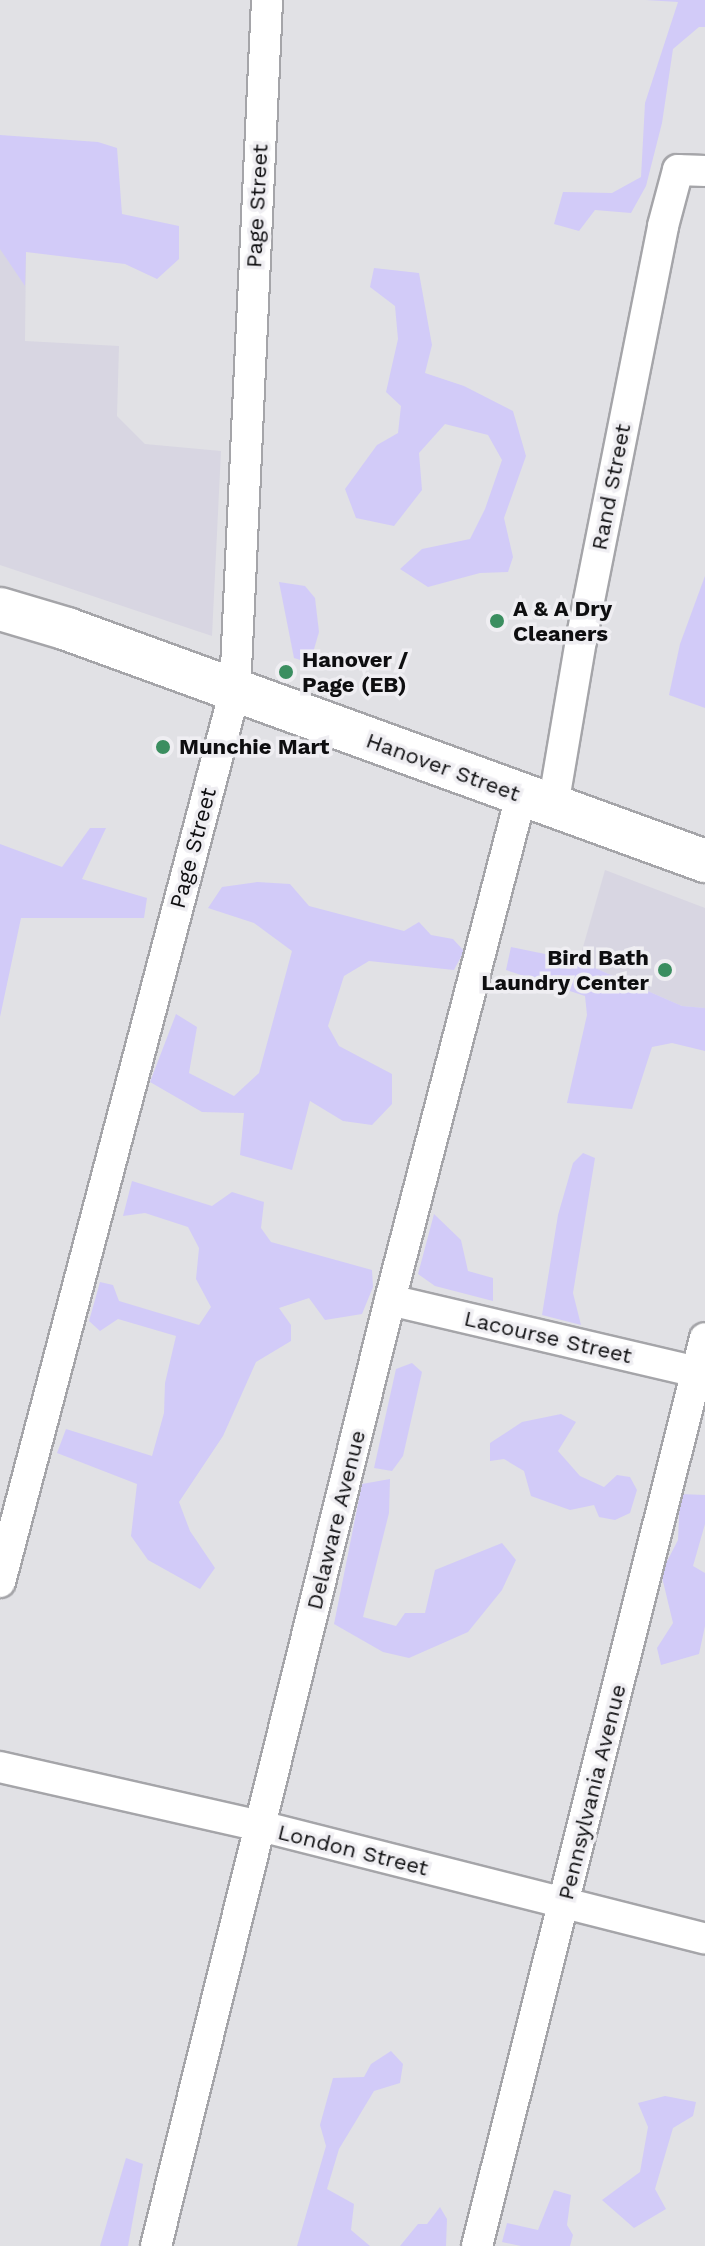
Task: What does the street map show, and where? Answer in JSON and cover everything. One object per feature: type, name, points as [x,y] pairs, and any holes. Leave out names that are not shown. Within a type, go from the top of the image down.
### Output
[{"type":"main road","name":"Hanover Street","points":[[0,609],[67,629],[705,861]]},
{"type":"street","name":"Page Street","points":[[0,1582],[235,690],[267,0]]},
{"type":"street","name":"Rand Street","points":[[537,801],[614,470],[691,171]]},
{"type":"street","name":"Delaware Avenue","points":[[156,2246],[390,1300],[537,801]]},
{"type":"street","name":"Lacourse Street","points":[[390,1300],[701,1373]]},
{"type":"street","name":"Pennsylvania Avenue","points":[[477,2246],[701,1373],[705,1338]]},
{"type":"street","name":"London Street","points":[[0,1767],[260,1826],[705,1939]]},
{"type":"shaded area","points":[[646,0],[705,0],[705,27],[699,27],[673,49],[662,123],[646,186],[631,213],[595,210],[579,231],[554,224],[563,192],[612,193],[641,177],[645,103],[678,2]]},
{"type":"shaded area","points":[[0,135],[98,142],[117,148],[122,214],[179,226],[179,259],[157,279],[125,264],[26,252],[25,286],[0,249]]},
{"type":"shaded area","points":[[0,221],[26,252],[25,341],[119,346],[117,416],[145,444],[221,451],[212,636],[0,565]]},
{"type":"shaded area","points":[[374,268],[419,273],[432,345],[425,373],[464,386],[513,411],[526,456],[504,518],[513,557],[508,572],[480,573],[428,587],[400,569],[422,549],[470,539],[485,509],[502,460],[488,435],[445,424],[419,453],[422,490],[394,526],[356,518],[345,489],[377,445],[398,433],[401,406],[386,392],[398,339],[395,306],[370,287]]},
{"type":"shaded area","points":[[705,576],[705,708],[669,695],[680,644]]},
{"type":"shaded area","points":[[279,582],[305,586],[315,598],[319,632],[310,663],[294,658]]},
{"type":"shaded area","points":[[90,828],[106,828],[82,879],[147,898],[144,918],[21,918],[0,1017],[0,844],[62,867]]},
{"type":"shaded area","points":[[605,870],[705,908],[705,1008],[682,1006],[579,961]]},
{"type":"shaded area","points":[[257,882],[290,884],[309,906],[404,931],[419,922],[431,935],[453,939],[464,951],[454,970],[369,961],[344,976],[328,1026],[339,1046],[392,1074],[392,1104],[372,1125],[343,1121],[310,1101],[292,1170],[240,1155],[244,1113],[202,1112],[150,1082],[176,1014],[197,1027],[189,1073],[234,1096],[259,1073],[292,951],[254,923],[208,908],[222,887]]},
{"type":"shaded area","points":[[511,947],[579,961],[682,1006],[705,1008],[705,1051],[672,1043],[652,1047],[632,1109],[567,1103],[587,1015],[585,996],[506,970]]},
{"type":"shaded area","points":[[583,1153],[595,1158],[573,1293],[581,1325],[542,1315],[558,1215],[573,1163]]},
{"type":"shaded area","points":[[132,1181],[212,1206],[232,1192],[264,1202],[261,1228],[271,1242],[372,1270],[373,1287],[362,1314],[325,1320],[309,1298],[279,1308],[291,1325],[291,1341],[256,1362],[223,1436],[179,1502],[190,1531],[215,1568],[200,1589],[148,1560],[131,1536],[137,1484],[57,1453],[66,1429],[152,1456],[164,1413],[165,1383],[176,1336],[118,1319],[100,1331],[89,1321],[100,1282],[113,1285],[119,1301],[199,1325],[211,1307],[196,1279],[199,1248],[188,1227],[145,1213],[123,1216]]},
{"type":"shaded area","points":[[434,1214],[461,1240],[468,1271],[493,1278],[493,1301],[435,1286],[418,1274]]},
{"type":"shaded area","points":[[412,1363],[422,1372],[403,1456],[392,1471],[374,1468],[396,1369]]},
{"type":"shaded area","points":[[561,1414],[576,1422],[558,1451],[580,1476],[604,1487],[617,1475],[630,1477],[637,1490],[630,1513],[615,1520],[599,1517],[594,1505],[570,1510],[531,1496],[524,1471],[504,1459],[490,1461],[490,1443],[522,1422]]},
{"type":"shaded area","points":[[390,1479],[389,1513],[363,1617],[396,1626],[405,1613],[425,1613],[435,1570],[502,1543],[516,1560],[502,1590],[468,1632],[409,1658],[383,1652],[334,1624],[362,1484]]},
{"type":"shaded area","points":[[680,1494],[705,1495],[705,1524],[693,1566],[705,1573],[705,1626],[699,1654],[661,1665],[657,1648],[673,1623],[661,1573],[678,1540]]},
{"type":"shaded area","points":[[391,2051],[403,2064],[400,2083],[374,2091],[339,2149],[327,2189],[354,2204],[351,2230],[370,2246],[297,2246],[326,2146],[320,2125],[333,2078],[364,2077],[371,2064]]},
{"type":"shaded area","points":[[665,2096],[696,2102],[693,2116],[673,2128],[655,2189],[666,2209],[634,2228],[602,2200],[640,2172],[648,2127],[638,2103]]},
{"type":"shaded area","points":[[126,2158],[143,2164],[128,2246],[100,2246]]},
{"type":"shaded area","points":[[554,2190],[571,2195],[567,2225],[573,2235],[570,2246],[521,2246],[502,2242],[507,2223],[538,2230]]},
{"type":"shaded area","points":[[440,2207],[447,2219],[446,2246],[400,2246],[418,2224],[427,2224]]},
{"type":"place","name":"A & A Dry Cleaners","points":[[497,621]]},
{"type":"place","name":"Hanover / Page (EB)","points":[[286,672]]},
{"type":"place","name":"Munchie Mart","points":[[163,747]]},
{"type":"place","name":"Bird Bath Laundry Center","points":[[665,970]]}]
